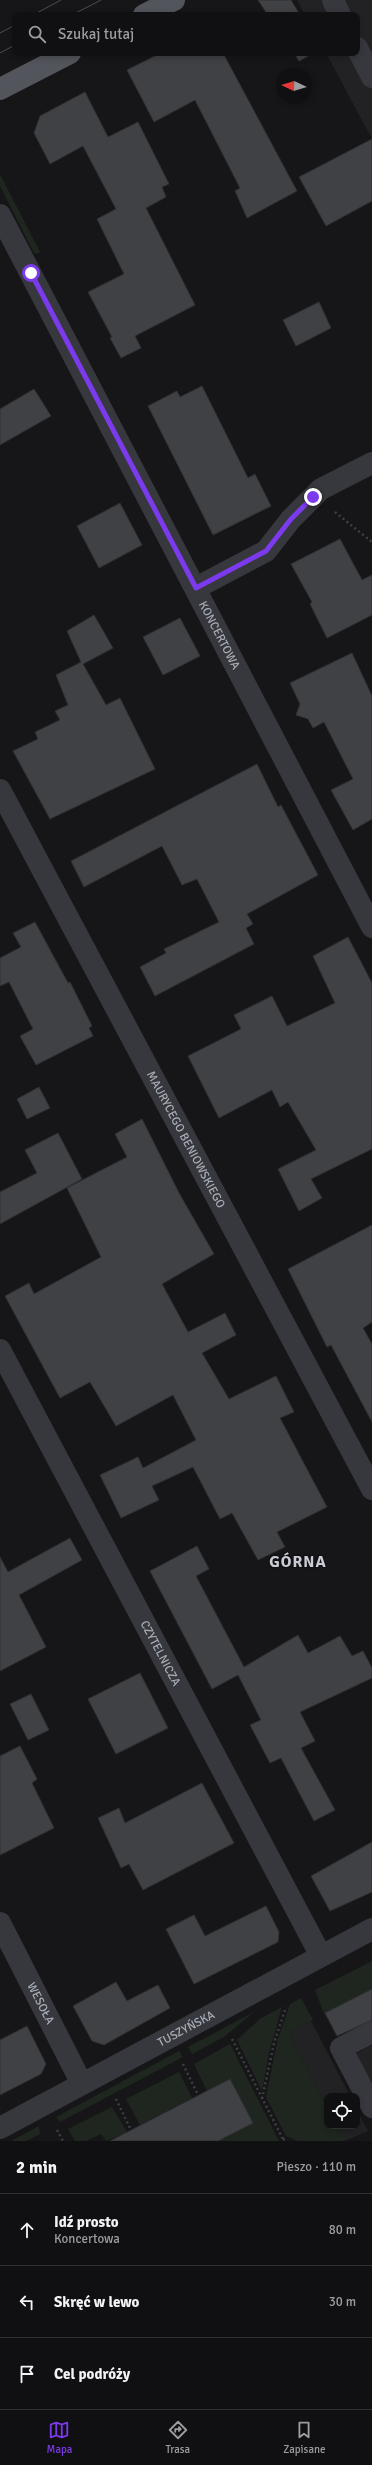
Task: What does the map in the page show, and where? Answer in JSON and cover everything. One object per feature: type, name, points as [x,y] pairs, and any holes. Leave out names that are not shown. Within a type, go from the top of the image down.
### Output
[{"type":"main road","points":[[150,12],[174,0]]},
{"type":"main road","points":[[0,89],[64,56]]},
{"type":"street","points":[[333,0],[339,12]]},
{"type":"street","points":[[360,54],[372,77]]},
{"type":"street","name":"KONCERTOWA","points":[[0,215],[372,927]]},
{"type":"street","points":[[196,588],[266,551],[291,519],[321,489],[372,462]]},
{"type":"street","name":"MAURYCEGO BENIOWSKIEGO","points":[[0,790],[372,1489]]},
{"type":"street","name":"CZYTELNICZA","points":[[0,1350],[321,1956]]},
{"type":"street","name":"WESOŁA","points":[[0,1923],[82,2084]]},
{"type":"street","name":"TUSZYŃSKA","points":[[0,2128],[372,1929]]},
{"type":"street","points":[[372,2032],[341,2048],[372,2107]]},
{"type":"path","points":[[313,497],[372,542]]},
{"type":"path","points":[[262,2099],[274,2043],[287,2000]]},
{"type":"path","points":[[232,2039],[283,2140],[288,2141]]},
{"type":"path","points":[[183,2064],[198,2095]]},
{"type":"path","points":[[116,2099],[131,2130]]},
{"type":"path","points":[[57,2130],[63,2141]]},
{"type":"shaded area","points":[[297,0],[372,0],[372,139],[328,56],[360,56],[360,12],[303,12]]},
{"type":"shaded area","points":[[0,174],[40,252],[37,254],[34,253],[0,186]]},
{"type":"shaded area","points":[[372,1961],[372,1989],[324,2014],[315,1990]]},
{"type":"shaded area","points":[[301,1998],[313,2020],[289,2033],[324,2101],[324,2129],[339,2129],[345,2141],[297,2141],[286,2136],[266,2097],[277,2042],[290,2004]]},
{"type":"shaded area","points":[[282,2007],[269,2053],[262,2091],[237,2040],[261,2018]]},
{"type":"shaded area","points":[[254,2012],[224,2037],[192,2054],[188,2047]]},
{"type":"shaded area","points":[[311,2021],[348,2093],[324,2093],[324,2101],[289,2033]]},
{"type":"shaded area","points":[[230,2044],[279,2141],[218,2141],[230,2079],[207,2091],[194,2064]]},
{"type":"shaded area","points":[[372,2045],[372,2085],[355,2054]]},
{"type":"shaded area","points":[[179,2051],[183,2057],[60,2122],[56,2117]]},
{"type":"shaded area","points":[[179,2072],[192,2098],[140,2125],[126,2099]]},
{"type":"shaded area","points":[[112,2107],[127,2132],[106,2141],[101,2134],[86,2141],[75,2141],[68,2129]]},
{"type":"shaded area","points":[[360,2116],[368,2131],[345,2141],[339,2129],[360,2129]]},
{"type":"shaded area","points":[[39,2126],[40,2134],[26,2141],[11,2141]]},
{"type":"building","points":[[258,0],[291,0],[298,12],[266,12]]},
{"type":"building","points":[[155,56],[225,56],[297,191],[247,218],[235,191],[240,188],[195,100],[154,122],[127,70]]},
{"type":"building","points":[[296,56],[308,56],[299,61]]},
{"type":"building","points":[[85,92],[108,137],[138,122],[169,184],[162,187],[166,197],[146,208],[195,305],[135,336],[141,348],[121,358],[110,338],[112,337],[88,292],[124,274],[97,219],[116,209],[83,146],[50,164],[34,133],[40,116]]},
{"type":"building","points":[[372,139],[372,201],[326,226],[299,177]]},
{"type":"building","points":[[319,302],[331,328],[296,346],[283,320]]},
{"type":"building","points":[[202,386],[248,478],[255,474],[271,506],[213,535],[148,406],[177,391],[180,397]]},
{"type":"building","points":[[34,389],[51,416],[0,445],[0,409]]},
{"type":"building","points":[[120,503],[142,545],[99,568],[77,526]]},
{"type":"building","points":[[340,539],[362,580],[372,575],[372,615],[327,638],[310,604],[312,602],[291,564]]},
{"type":"building","points":[[94,615],[113,648],[83,664],[106,705],[120,698],[155,769],[50,819],[13,751],[38,739],[35,732],[60,720],[55,711],[68,705],[56,675],[81,662],[67,631]]},
{"type":"building","points":[[180,618],[200,656],[163,675],[143,637]]},
{"type":"building","points":[[352,653],[372,696],[372,819],[353,830],[331,790],[353,779],[324,722],[313,728],[308,719],[296,715],[300,704],[290,683]]},
{"type":"building","points":[[257,764],[278,807],[281,805],[318,875],[247,914],[253,924],[246,928],[254,944],[155,996],[140,967],[166,953],[164,949],[219,922],[197,879],[182,885],[162,846],[84,887],[71,861]]},
{"type":"building","points":[[35,922],[68,983],[70,982],[92,1026],[89,1028],[93,1036],[36,1065],[20,1036],[33,1029],[9,982],[0,986],[0,958],[21,947],[13,933]]},
{"type":"building","points":[[348,937],[372,983],[372,1149],[311,1179],[322,1198],[299,1211],[278,1169],[316,1150],[288,1102],[280,1107],[272,1090],[219,1118],[188,1056],[241,1029],[234,1015],[272,996],[287,1026],[335,1003],[313,956]]},
{"type":"building","points":[[39,1087],[50,1108],[27,1119],[17,1099]]},
{"type":"building","points":[[142,1119],[179,1193],[214,1254],[162,1284],[188,1332],[225,1313],[236,1335],[202,1353],[229,1399],[276,1376],[294,1412],[280,1418],[327,1507],[277,1532],[285,1547],[258,1560],[232,1513],[220,1519],[193,1467],[152,1486],[159,1500],[121,1518],[100,1475],[138,1457],[143,1468],[196,1440],[173,1395],[116,1426],[90,1382],[60,1398],[5,1296],[29,1283],[34,1294],[101,1257],[67,1188],[127,1157],[115,1134]]},
{"type":"building","points":[[58,1133],[82,1179],[0,1224],[0,1192],[37,1173],[25,1150]]},
{"type":"building","points":[[372,1225],[372,1322],[363,1328],[372,1344],[372,1422],[331,1345],[327,1347],[288,1269]]},
{"type":"building","points":[[70,1538],[82,1560],[19,1595],[46,1647],[0,1671],[0,1557],[8,1572]]},
{"type":"building","points":[[197,1546],[209,1569],[196,1576],[244,1667],[298,1635],[308,1653],[340,1636],[352,1656],[363,1651],[372,1668],[372,1678],[300,1712],[315,1741],[301,1748],[335,1810],[314,1821],[281,1758],[270,1763],[250,1725],[261,1720],[238,1675],[212,1689],[150,1571]]},
{"type":"building","points":[[140,1673],[168,1728],[116,1754],[88,1699]]},
{"type":"building","points":[[31,1694],[49,1730],[28,1740],[10,1704]]},
{"type":"building","points":[[20,1746],[37,1779],[32,1783],[54,1828],[0,1855],[0,1756]]},
{"type":"building","points":[[202,1783],[234,1843],[143,1890],[129,1864],[121,1868],[98,1818],[119,1808],[125,1823]]},
{"type":"building","points":[[372,1842],[372,1892],[330,1911],[311,1876]]},
{"type":"building","points":[[266,1906],[279,1932],[278,1942],[194,1984],[166,1929],[194,1915],[205,1936]]},
{"type":"building","points":[[116,1982],[127,2001],[158,1985],[170,2008],[104,2045],[92,2041],[73,2006]]},
{"type":"building","points":[[372,1989],[372,2020],[337,2036],[325,2013]]},
{"type":"building","points":[[27,2026],[46,2064],[41,2074],[0,2095],[0,2040]]},
{"type":"building","points":[[230,2079],[253,2123],[218,2141],[110,2141]]},
{"type":"tram line","points":[[39,12],[61,0]]},
{"type":"tram line","points":[[78,12],[101,0]]},
{"type":"tram line","points":[[0,33],[12,27]]},
{"type":"tram line","points":[[0,53],[12,47]]},
{"type":"district","name":"GÓRNA","points":[[298,1561]]},
{"type":"route","points":[[31,273],[196,588],[266,551],[291,519],[313,497]]}]
